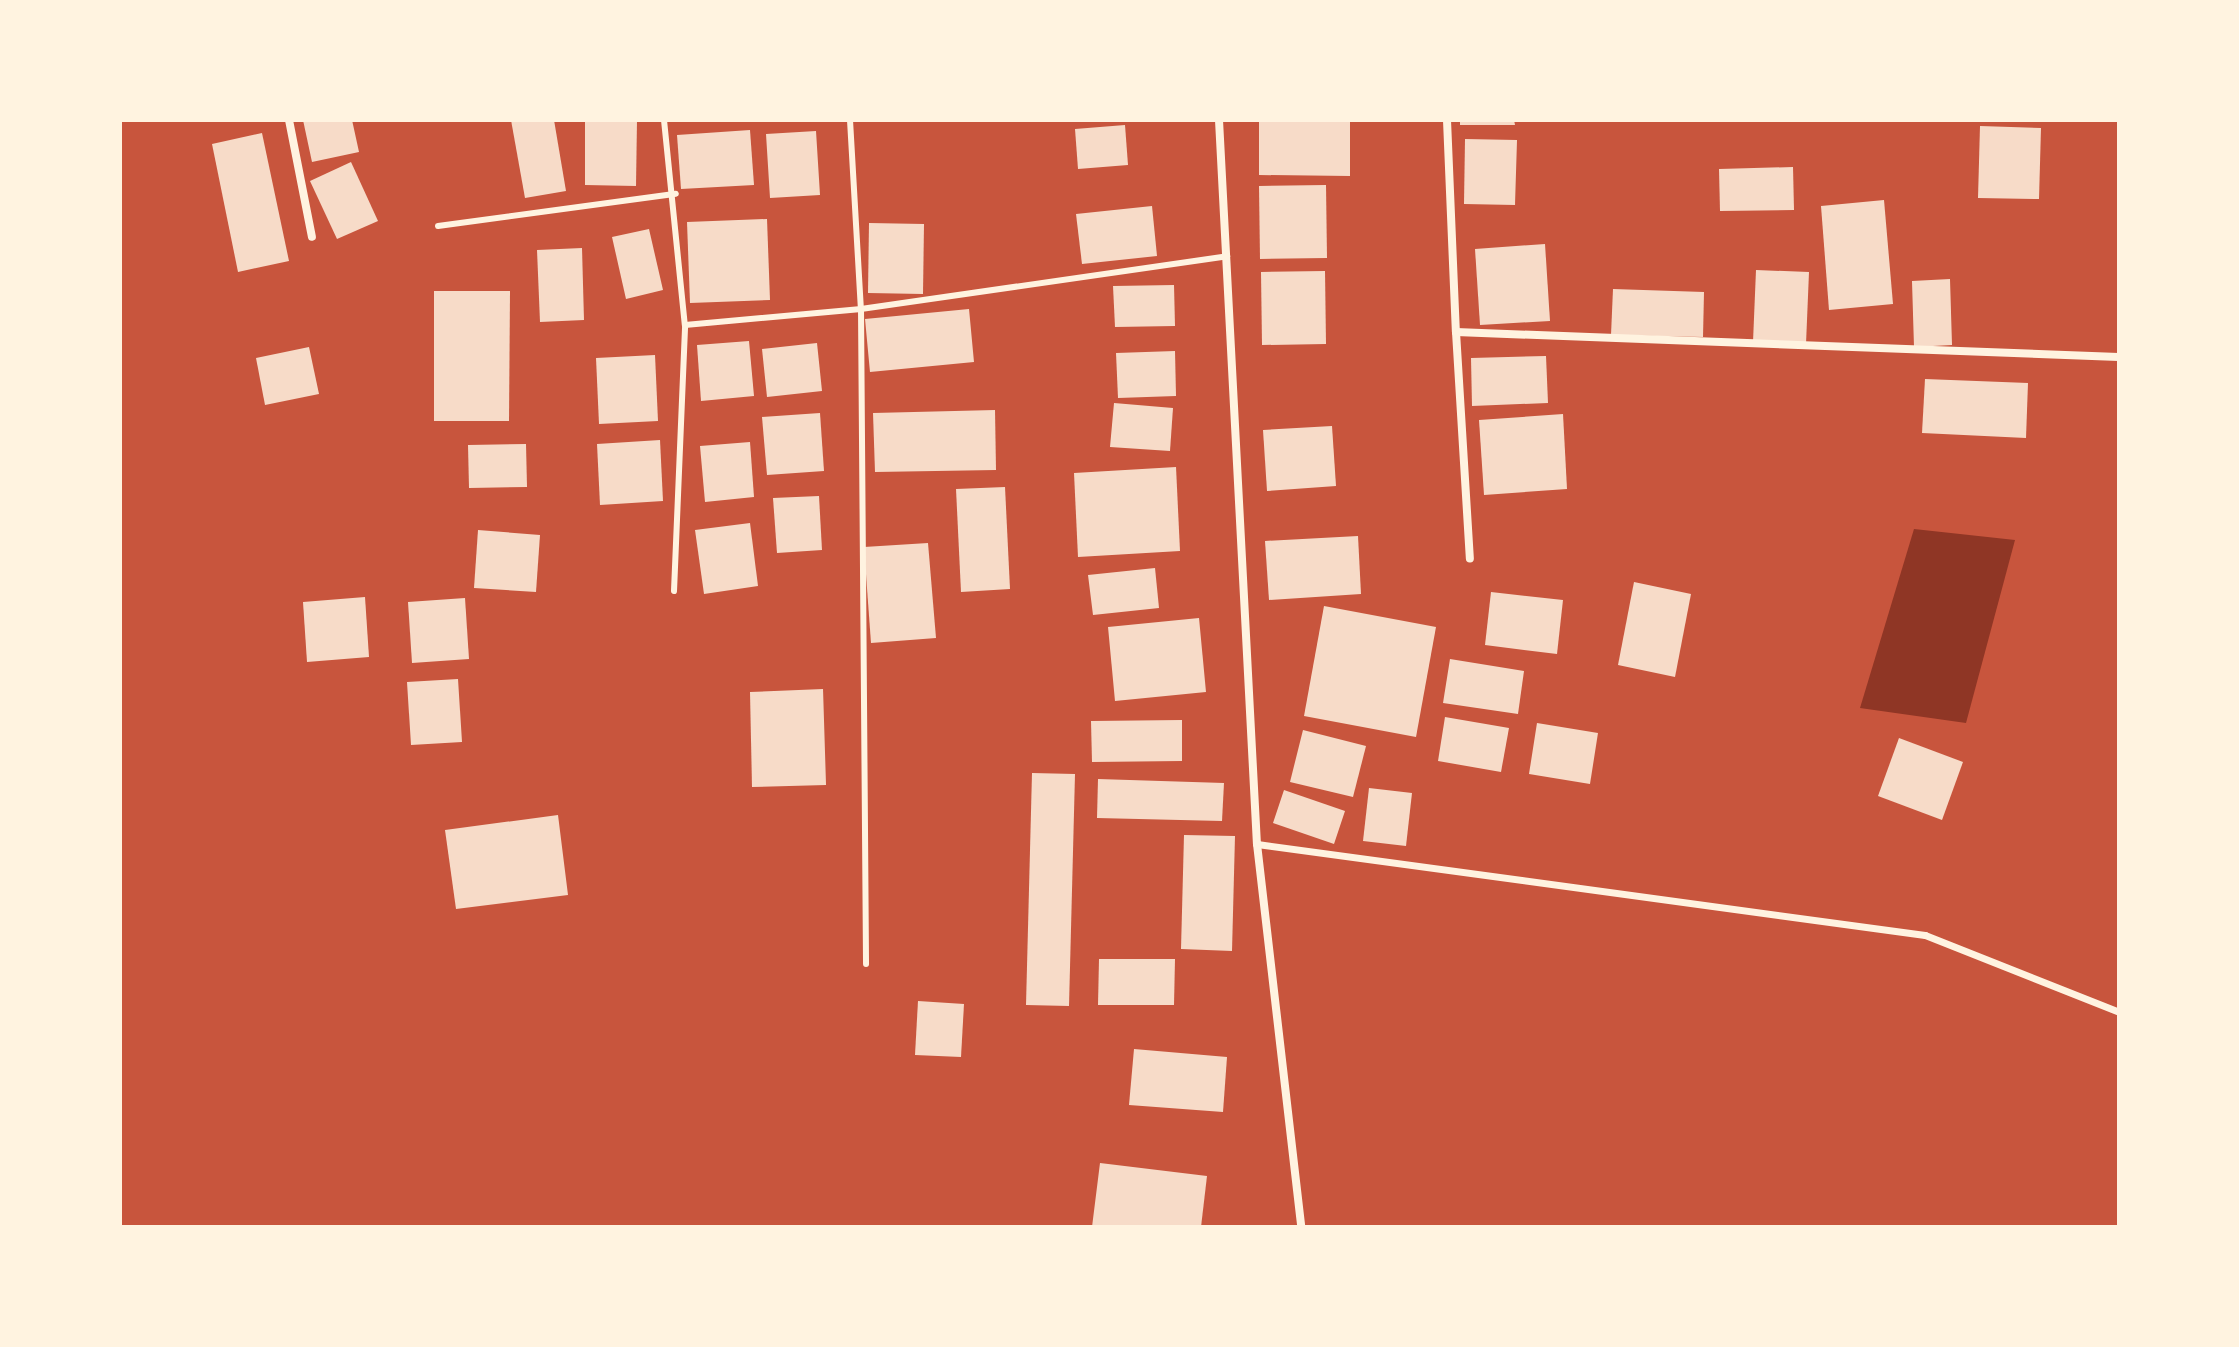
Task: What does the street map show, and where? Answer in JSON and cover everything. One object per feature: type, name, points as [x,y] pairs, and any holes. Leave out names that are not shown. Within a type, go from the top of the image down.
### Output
[{"type":"street","points":[[289,120],[312,237]]},
{"type":"street","points":[[1219,120],[1257,844],[1301,1227]]},
{"type":"street","points":[[1447,120],[1470,559]]},
{"type":"street","points":[[1456,332],[2119,357]]},
{"type":"street","points":[[1257,844],[1925,935],[2119,1012]]},
{"type":"lane","points":[[664,120],[676,194],[685,325],[674,591]]},
{"type":"lane","points":[[850,120],[861,309],[866,964]]},
{"type":"lane","points":[[438,226],[676,194]]},
{"type":"lane","points":[[685,325],[861,309],[1227,256]]},
{"type":"shaded area","points":[[1914,529],[2015,540],[1966,723],[1860,708]]},
{"type":"building","points":[[303,120],[352,120],[359,152],[312,162]]},
{"type":"building","points":[[511,120],[554,120],[566,191],[525,198]]},
{"type":"building","points":[[585,120],[637,120],[636,186],[585,185]]},
{"type":"building","points":[[1259,120],[1350,120],[1350,176],[1259,175]]},
{"type":"building","points":[[1460,120],[1514,120],[1515,125],[1460,125]]},
{"type":"building","points":[[1125,125],[1128,165],[1078,169],[1075,129]]},
{"type":"building","points":[[1980,126],[2041,128],[2039,199],[1978,198]]},
{"type":"building","points":[[750,130],[754,185],[681,189],[677,135]]},
{"type":"building","points":[[816,131],[820,195],[770,198],[766,134]]},
{"type":"building","points":[[262,133],[289,261],[238,272],[212,144]]},
{"type":"building","points":[[1465,139],[1517,140],[1515,205],[1464,204]]},
{"type":"building","points":[[351,162],[378,221],[337,239],[310,181]]},
{"type":"building","points":[[1793,167],[1794,210],[1720,211],[1719,169]]},
{"type":"building","points":[[1326,185],[1327,258],[1260,259],[1259,186]]},
{"type":"building","points":[[1884,200],[1893,304],[1829,310],[1821,206]]},
{"type":"building","points":[[1152,206],[1157,256],[1082,264],[1076,214]]},
{"type":"building","points":[[767,219],[770,300],[690,303],[687,222]]},
{"type":"building","points":[[869,223],[924,224],[923,294],[868,293]]},
{"type":"building","points":[[649,229],[663,290],[626,299],[612,237]]},
{"type":"building","points":[[1545,244],[1550,321],[1480,325],[1475,249]]},
{"type":"building","points":[[582,248],[584,320],[540,322],[537,250]]},
{"type":"building","points":[[1756,270],[1809,272],[1806,344],[1753,342]]},
{"type":"building","points":[[1325,271],[1326,344],[1262,345],[1261,272]]},
{"type":"building","points":[[1950,279],[1952,345],[1914,347],[1912,281]]},
{"type":"building","points":[[1174,285],[1175,326],[1115,327],[1113,286]]},
{"type":"building","points":[[1613,289],[1704,292],[1703,337],[1611,335]]},
{"type":"building","points":[[434,291],[510,291],[509,421],[434,421]]},
{"type":"building","points":[[969,309],[974,362],[870,372],[865,319]]},
{"type":"building","points":[[749,341],[754,396],[701,401],[697,345]]},
{"type":"building","points":[[817,343],[822,391],[767,397],[762,349]]},
{"type":"building","points":[[309,347],[319,394],[265,405],[256,358]]},
{"type":"building","points":[[1175,351],[1176,396],[1118,398],[1116,353]]},
{"type":"building","points":[[655,355],[658,421],[599,424],[596,358]]},
{"type":"building","points":[[1546,356],[1548,403],[1472,406],[1471,358]]},
{"type":"building","points":[[1925,379],[2028,383],[2026,438],[1922,433]]},
{"type":"building","points":[[1114,403],[1173,408],[1170,451],[1110,447]]},
{"type":"building","points":[[995,410],[996,470],[875,472],[873,413]]},
{"type":"building","points":[[820,413],[824,471],[767,475],[762,417]]},
{"type":"building","points":[[1563,414],[1567,489],[1484,495],[1479,420]]},
{"type":"building","points":[[1332,426],[1336,486],[1267,491],[1263,430]]},
{"type":"building","points":[[660,440],[663,501],[600,505],[597,444]]},
{"type":"building","points":[[750,442],[754,497],[705,502],[700,446]]},
{"type":"building","points":[[526,444],[527,487],[469,488],[468,445]]},
{"type":"building","points":[[1176,467],[1180,551],[1078,557],[1074,473]]},
{"type":"building","points":[[1005,487],[1010,589],[961,592],[956,489]]},
{"type":"building","points":[[819,496],[822,550],[777,553],[773,498]]},
{"type":"building","points":[[750,523],[758,586],[704,594],[695,530]]},
{"type":"building","points":[[478,530],[540,535],[536,592],[474,588]]},
{"type":"building","points":[[1358,536],[1361,594],[1269,600],[1265,541]]},
{"type":"building","points":[[928,543],[936,638],[871,643],[864,547]]},
{"type":"building","points":[[1155,568],[1159,608],[1093,615],[1088,575]]},
{"type":"building","points":[[1634,582],[1691,594],[1675,677],[1618,665]]},
{"type":"building","points":[[1491,592],[1563,600],[1557,654],[1485,645]]},
{"type":"building","points":[[365,597],[369,657],[307,662],[303,602]]},
{"type":"building","points":[[465,598],[469,659],[412,663],[408,602]]},
{"type":"building","points":[[1324,606],[1436,627],[1416,737],[1304,716]]},
{"type":"building","points":[[1199,618],[1206,692],[1115,701],[1108,627]]},
{"type":"building","points":[[1450,659],[1524,671],[1518,714],[1443,703]]},
{"type":"building","points":[[458,679],[462,742],[411,745],[407,682]]},
{"type":"building","points":[[823,689],[826,785],[752,787],[750,692]]},
{"type":"building","points":[[1445,717],[1509,728],[1501,772],[1438,761]]},
{"type":"building","points":[[1182,720],[1182,761],[1092,762],[1091,721]]},
{"type":"building","points":[[1537,723],[1598,733],[1590,784],[1529,774]]},
{"type":"building","points":[[1303,730],[1366,746],[1353,797],[1290,782]]},
{"type":"building","points":[[1899,738],[1963,762],[1942,820],[1878,796]]},
{"type":"building","points":[[1032,773],[1075,774],[1069,1006],[1026,1005]]},
{"type":"building","points":[[1098,779],[1224,783],[1222,821],[1097,818]]},
{"type":"building","points":[[1369,788],[1412,793],[1406,846],[1363,841]]},
{"type":"building","points":[[1284,790],[1345,811],[1334,844],[1273,823]]},
{"type":"building","points":[[558,815],[568,895],[456,909],[445,830]]},
{"type":"building","points":[[1184,835],[1235,836],[1232,951],[1181,949]]},
{"type":"building","points":[[1099,959],[1175,959],[1174,1005],[1098,1005]]},
{"type":"building","points":[[918,1001],[964,1004],[961,1057],[915,1055]]},
{"type":"building","points":[[1134,1049],[1227,1057],[1223,1112],[1129,1105]]},
{"type":"building","points":[[1100,1163],[1207,1176],[1201,1227],[1092,1227]]}]
